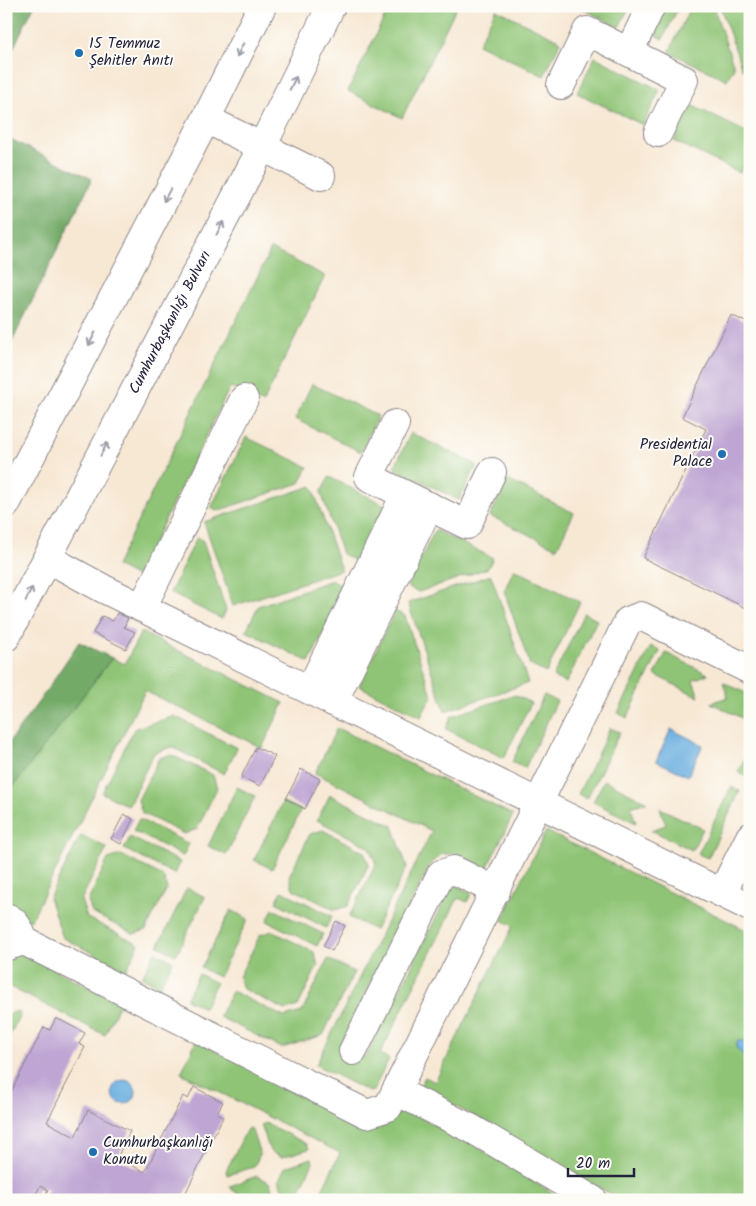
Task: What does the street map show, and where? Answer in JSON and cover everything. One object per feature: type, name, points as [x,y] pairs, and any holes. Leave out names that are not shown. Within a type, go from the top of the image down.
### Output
[{"type":"main road","points":[[6,504],[206,119],[262,6]]},
{"type":"main road","name":"Cumhurbaşkanlığı Bulvarı","points":[[6,637],[262,147],[331,6]]},
{"type":"main road","points":[[629,52],[651,6]]},
{"type":"main road","points":[[561,85],[587,32],[629,52],[684,80],[658,133]]},
{"type":"main road","points":[[206,119],[321,176]]},
{"type":"main road","points":[[142,608],[244,399]]},
{"type":"main road","points":[[395,424],[369,477],[467,525],[492,472]]},
{"type":"main road","points":[[322,696],[417,500]]},
{"type":"main road","points":[[47,558],[142,608],[750,907]]},
{"type":"main road","points":[[6,917],[13,920],[16,924],[15,944],[367,1114],[388,1107],[628,621],[641,616],[750,670]]},
{"type":"main road","points":[[722,893],[750,837]]},
{"type":"main road","points":[[353,1051],[441,874],[454,870],[496,891]]},
{"type":"main road","points":[[396,1091],[472,1129],[585,1197]]},
{"type":"green space","points":[[6,6],[34,6],[6,63]]},
{"type":"green space","points":[[390,6],[457,6],[402,118],[348,91]]},
{"type":"green space","points":[[577,6],[630,6],[619,27]]},
{"type":"green space","points":[[664,6],[679,6],[663,39],[651,33]]},
{"type":"green space","points":[[691,6],[713,6],[734,67],[727,80],[669,52]]},
{"type":"green space","points":[[720,6],[750,6],[750,67],[742,69]]},
{"type":"green space","points":[[496,9],[561,41],[544,76],[478,44]]},
{"type":"green space","points":[[595,57],[660,90],[643,125],[577,93]]},
{"type":"green space","points":[[691,105],[750,134],[750,153],[740,173],[674,141]]},
{"type":"green space","points":[[6,137],[92,179],[6,354]]},
{"type":"green space","points":[[271,249],[325,276],[263,403],[230,387],[137,577],[116,566]]},
{"type":"green space","points":[[312,384],[378,416],[361,452],[295,419]]},
{"type":"green space","points":[[411,433],[477,465],[459,500],[394,468]]},
{"type":"green space","points":[[246,437],[308,467],[300,483],[217,511],[211,508]]},
{"type":"green space","points":[[329,477],[385,505],[358,562],[342,554],[321,492]]},
{"type":"green space","points":[[508,480],[574,513],[557,548],[490,516]]},
{"type":"green space","points":[[312,486],[341,570],[233,606],[204,522]]},
{"type":"green space","points":[[435,530],[493,558],[488,568],[419,592],[407,587]]},
{"type":"green space","points":[[197,537],[203,541],[226,610],[222,619],[170,593]]},
{"type":"green space","points":[[514,569],[580,602],[546,673],[530,665],[504,591]]},
{"type":"green space","points":[[491,575],[528,683],[445,711],[408,603]]},
{"type":"green space","points":[[332,580],[346,587],[309,662],[246,631],[258,606]]},
{"type":"green space","points":[[395,611],[405,616],[432,696],[421,717],[359,686]]},
{"type":"green space","points":[[584,613],[597,620],[566,683],[553,677]]},
{"type":"green space","points":[[141,632],[284,703],[262,748],[145,691],[31,920],[6,909],[6,796],[112,658],[125,664]]},
{"type":"green space","points":[[79,642],[112,658],[6,796],[6,746]]},
{"type":"green space","points":[[651,646],[660,651],[627,718],[618,713]]},
{"type":"green space","points":[[666,653],[708,674],[693,680],[699,697],[655,675]]},
{"type":"green space","points":[[723,682],[750,695],[750,722],[711,703],[728,697]]},
{"type":"green space","points":[[515,695],[531,703],[504,758],[446,729],[452,716]]},
{"type":"green space","points":[[544,695],[557,701],[525,768],[512,762]]},
{"type":"green space","points":[[174,716],[237,748],[224,774],[172,747],[154,753],[128,806],[102,793],[134,729]]},
{"type":"green space","points":[[337,728],[513,815],[486,870],[456,854],[442,854],[431,863],[340,1045],[366,1057],[453,884],[472,893],[467,902],[458,898],[380,1054],[389,1059],[373,1091],[369,1092],[316,1065],[432,831],[315,773]]},
{"type":"green space","points":[[610,728],[620,732],[587,799],[578,794]]},
{"type":"green space","points":[[750,748],[750,772],[747,777],[738,772]]},
{"type":"green space","points":[[171,755],[213,775],[217,788],[197,829],[184,834],[142,813],[138,800],[159,758]]},
{"type":"green space","points":[[604,780],[647,802],[631,807],[636,823],[593,802]]},
{"type":"green space","points":[[237,787],[255,796],[226,855],[208,846]]},
{"type":"green space","points":[[731,787],[740,791],[708,858],[698,854]]},
{"type":"green space","points":[[330,795],[393,826],[407,867],[375,930],[349,917],[376,864],[369,847],[317,820]]},
{"type":"green space","points":[[283,802],[301,810],[272,869],[254,860]]},
{"type":"green space","points":[[660,808],[703,829],[692,850],[651,830],[666,825]]},
{"type":"green space","points":[[139,819],[189,844],[183,856],[133,831]]},
{"type":"green space","points":[[323,830],[364,852],[369,864],[348,906],[335,910],[293,889],[289,876],[310,834]]},
{"type":"green space","points":[[546,831],[750,932],[750,1200],[621,1200],[478,1118],[419,1088],[425,1077],[435,1082],[513,926],[502,920]]},
{"type":"green space","points":[[81,835],[107,848],[81,900],[87,918],[139,944],[126,970],[63,938],[49,898]]},
{"type":"green space","points":[[130,837],[180,862],[174,874],[124,849]]},
{"type":"green space","points":[[121,855],[163,876],[167,888],[146,930],[134,934],[92,913],[88,901],[108,859]]},
{"type":"green space","points":[[187,888],[205,897],[176,955],[158,946]]},
{"type":"green space","points":[[282,891],[332,916],[326,928],[276,902]]},
{"type":"green space","points":[[273,909],[323,934],[317,946],[267,921]]},
{"type":"green space","points":[[231,910],[248,919],[219,977],[201,968]]},
{"type":"green space","points":[[272,931],[314,952],[318,965],[298,1006],[285,1010],[243,989],[239,977],[260,935]]},
{"type":"green space","points":[[18,951],[120,1003],[105,1035],[6,985],[6,955]]},
{"type":"green space","points":[[155,952],[173,961],[160,986],[142,977]]},
{"type":"green space","points":[[328,959],[354,972],[323,1035],[282,1048],[219,1017],[232,991],[284,1017],[302,1012]]},
{"type":"green space","points":[[199,974],[216,983],[204,1008],[186,999]]},
{"type":"green space","points":[[18,1011],[20,1015],[6,1043],[6,1015]]},
{"type":"green space","points":[[196,1041],[366,1127],[383,1127],[396,1117],[400,1108],[466,1140],[564,1200],[317,1200],[340,1153],[181,1073]]},
{"type":"green space","points":[[265,1123],[307,1144],[309,1149],[282,1157],[270,1151],[261,1125]]},
{"type":"green space","points":[[251,1128],[260,1154],[254,1167],[227,1175],[226,1171],[247,1129]]},
{"type":"green space","points":[[312,1158],[313,1163],[295,1200],[286,1200],[279,1180],[285,1167]]},
{"type":"green space","points":[[257,1176],[270,1183],[275,1200],[252,1200],[232,1190],[230,1186]]},
{"type":"water","points":[[671,729],[703,745],[688,776],[656,761]]},
{"type":"water","points":[[737,1041],[750,1041],[750,1086],[746,1084],[745,1057],[736,1048]]},
{"type":"water","points":[[124,1080],[133,1083],[136,1092],[133,1101],[124,1104],[115,1101],[112,1092],[115,1083]]},
{"type":"building","name":"Presidential Palace","points":[[731,315],[750,324],[750,610],[643,558],[706,429],[682,417]]},
{"type":"building","points":[[117,613],[128,618],[124,627],[135,632],[126,649],[93,633],[102,616],[113,621]]},
{"type":"building","points":[[256,747],[275,756],[260,786],[241,777]]},
{"type":"building","points":[[301,769],[320,779],[305,809],[286,799]]},
{"type":"building","points":[[124,814],[133,819],[121,844],[111,839]]},
{"type":"building","points":[[336,921],[345,926],[332,951],[323,946]]},
{"type":"building","points":[[56,1018],[85,1033],[79,1044],[85,1047],[47,1122],[75,1137],[88,1110],[130,1131],[117,1158],[145,1172],[183,1096],[188,1099],[194,1087],[223,1102],[217,1113],[223,1117],[182,1200],[46,1200],[44,1199],[48,1190],[40,1186],[33,1200],[6,1200],[6,1102],[44,1027],[50,1030]]},
{"type":"place","name":"15 Temmuz Şehitler Anıtı","points":[[79,53]]},
{"type":"place","name":"Presidential Palace","points":[[722,454]]},
{"type":"place","name":"Cumhurbaşkanlığı Konutu","points":[[93,1152]]}]
